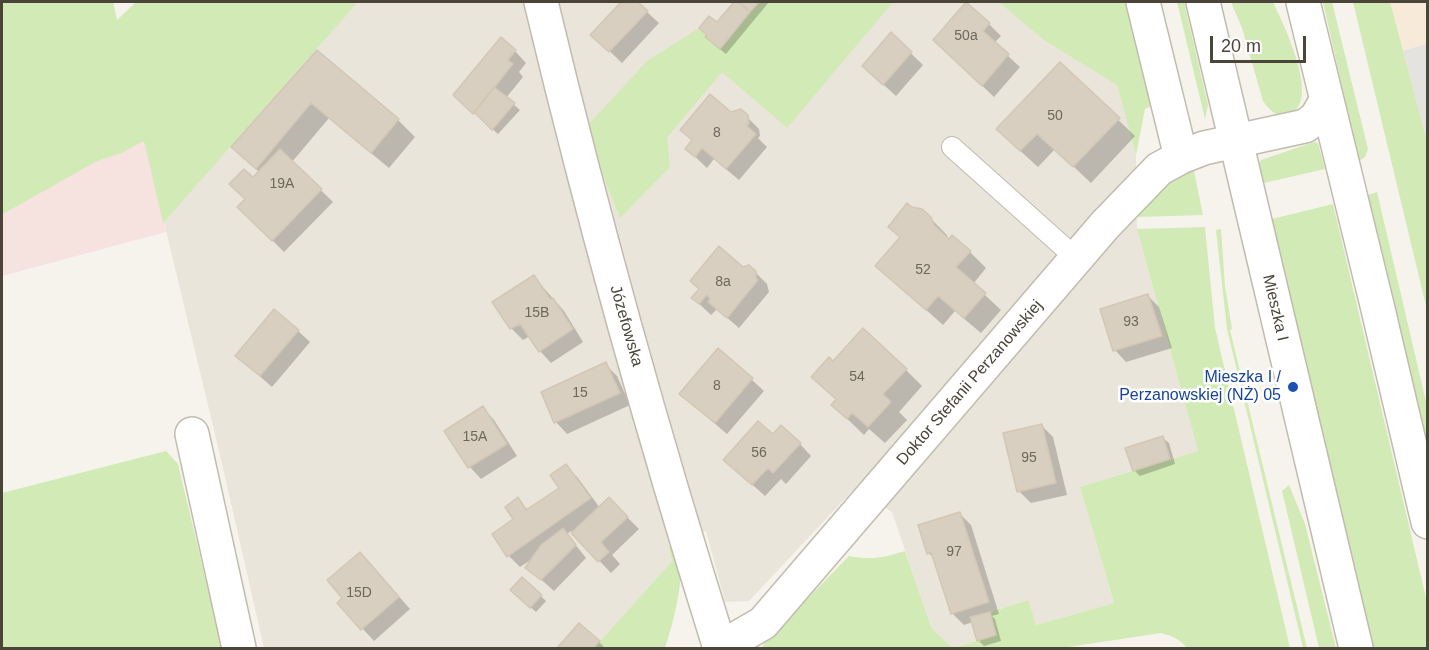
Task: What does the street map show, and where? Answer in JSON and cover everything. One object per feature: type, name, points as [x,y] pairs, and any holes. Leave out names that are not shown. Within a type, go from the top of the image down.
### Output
[{"type":"street","name":"Józefowska","points":[[541,2],[578,154],[694,566],[720,648]]},
{"type":"street","points":[[1143,2],[1181,157]]},
{"type":"street","name":"Mieszka I","points":[[1203,2],[1356,648]]},
{"type":"street","points":[[1303,2],[1428,522]]},
{"type":"street","name":"Doktor Stefanii Perzanowskiej","points":[[720,648],[764,623],[1105,225],[1159,169],[1193,151],[1305,126],[1316,118],[1326,101]]},
{"type":"street","points":[[192,434],[239,648]]},
{"type":"lane","points":[[952,147],[1077,259]]},
{"type":"shaded area","points":[[2,2],[113,2],[166,232],[2,276]]},
{"type":"shaded area","points":[[219,2],[1095,2],[1136,155],[1137,229],[1198,451],[1080,487],[1114,603],[1036,625],[1027,600],[990,612],[996,635],[953,648],[932,629],[892,512],[854,489],[749,601],[725,602],[706,531],[668,543],[672,561],[594,648],[264,648],[136,106]]},
{"type":"shaded area","points":[[1390,2],[1427,2],[1427,140],[1403,51]]},
{"type":"shaded area","points":[[1426,44],[1428,48],[1427,140],[1403,51]]},
{"type":"green space","points":[[2,2],[113,2],[117,20],[136,2],[353,2],[356,4],[163,223],[144,141],[121,153],[95,162],[3,214]]},
{"type":"green space","points":[[759,2],[893,2],[787,128],[722,72],[669,135],[667,139],[670,167],[620,218],[603,175],[589,124],[647,61],[699,28],[707,35],[705,37],[720,49]]},
{"type":"green space","points":[[999,2],[1129,2],[1153,105],[1145,109],[1136,155],[1117,85],[1044,40]]},
{"type":"green space","points":[[1177,2],[1184,2],[1208,105],[1205,119]]},
{"type":"green space","points":[[1231,2],[1273,2],[1291,44],[1301,81],[1302,96],[1297,108],[1286,115],[1275,113],[1263,101],[1242,28]]},
{"type":"green space","points":[[1323,2],[1332,2],[1368,149],[1365,157],[1359,161]]},
{"type":"green space","points":[[1353,2],[1390,2],[1427,140],[1427,310]]},
{"type":"green space","points":[[1314,142],[1318,143],[1325,169],[1264,183],[1259,163],[1261,160]]},
{"type":"green space","points":[[1194,171],[1203,215],[1137,217],[1171,179]]},
{"type":"green space","points":[[1377,192],[1427,406],[1427,447],[1368,195]]},
{"type":"green space","points":[[1333,204],[1427,602],[1427,648],[1373,648],[1272,219]]},
{"type":"green space","points":[[1205,227],[1215,328],[1290,648],[1187,648],[1176,638],[1161,633],[1062,648],[953,648],[996,635],[990,612],[1028,600],[1036,625],[1114,603],[1080,487],[1198,451],[1137,229]]},
{"type":"green space","points":[[1221,229],[1225,286],[1232,329],[1230,330],[1307,648],[1303,648],[1227,329],[1216,230]]},
{"type":"green space","points":[[166,451],[178,464],[222,648],[2,648],[2,493]]},
{"type":"green space","points":[[1289,485],[1305,524],[1336,648],[1319,648],[1282,491]]},
{"type":"green space","points":[[668,544],[679,559],[680,580],[677,604],[665,648],[594,648],[672,561]]},
{"type":"green space","points":[[905,551],[932,629],[953,648],[762,648],[765,642],[849,556],[877,558]]},
{"type":"building","points":[[621,2],[638,2],[648,11],[609,52],[590,35]]},
{"type":"building","points":[[734,2],[738,2],[750,12],[720,49],[705,37],[707,35],[699,28],[709,16],[717,22]]},
{"type":"building","points":[[738,2],[759,2],[750,12]]},
{"type":"building","points":[[966,2],[990,23],[983,31],[1009,54],[982,86],[933,40]]},
{"type":"building","points":[[891,32],[912,52],[883,85],[862,66]]},
{"type":"building","points":[[501,37],[516,50],[508,60],[513,64],[473,114],[453,95]]},
{"type":"building","points":[[317,50],[399,119],[371,153],[311,103],[256,169],[231,147]]},
{"type":"building","points":[[1060,62],[1120,118],[1073,167],[1037,134],[1020,151],[996,129]]},
{"type":"building","points":[[494,87],[515,103],[492,130],[474,112]]},
{"type":"building","points":[[710,94],[731,112],[741,109],[748,115],[747,126],[756,134],[726,169],[702,148],[695,157],[685,149],[692,140],[680,130]]},
{"type":"building","points":[[280,149],[322,189],[272,241],[237,207],[245,199],[229,184],[244,169],[253,177]]},
{"type":"building","points":[[907,203],[912,207],[922,209],[949,239],[952,235],[971,251],[956,267],[986,293],[964,318],[938,296],[926,310],[875,266],[900,237],[888,227]]},
{"type":"building","points":[[719,246],[743,267],[749,265],[756,271],[758,280],[727,318],[708,302],[710,299],[707,295],[699,304],[691,298],[699,289],[690,281]]},
{"type":"building","points":[[534,275],[550,299],[553,298],[573,329],[539,352],[520,324],[510,329],[492,302]]},
{"type":"building","points":[[1148,294],[1162,336],[1113,351],[1100,309]]},
{"type":"building","points":[[274,309],[299,330],[260,376],[235,356]]},
{"type":"building","points":[[863,328],[907,369],[883,394],[891,402],[868,427],[852,413],[847,419],[831,405],[836,399],[811,377],[829,357],[833,361]]},
{"type":"building","points":[[718,348],[753,378],[715,423],[679,394]]},
{"type":"building","points":[[606,362],[620,393],[554,423],[541,392]]},
{"type":"building","points":[[483,406],[507,444],[468,468],[444,431]]},
{"type":"building","points":[[758,421],[773,434],[781,425],[801,443],[773,473],[768,468],[752,485],[723,460]]},
{"type":"building","points":[[1042,424],[1056,483],[1017,492],[1003,433]]},
{"type":"building","points":[[1163,436],[1170,459],[1133,471],[1125,448]]},
{"type":"building","points":[[566,464],[591,498],[507,557],[492,534],[513,519],[505,507],[518,497],[526,510],[559,488],[550,475]]},
{"type":"building","points":[[609,497],[628,517],[601,542],[609,552],[598,562],[571,533]]},
{"type":"building","points":[[960,512],[989,602],[951,614],[931,552],[927,554],[918,525]]},
{"type":"building","points":[[563,528],[576,545],[541,580],[525,568],[541,545]]},
{"type":"building","points":[[360,552],[399,597],[361,630],[337,603],[342,598],[327,580]]},
{"type":"building","points":[[522,577],[542,595],[530,608],[510,590]]},
{"type":"building","points":[[990,612],[996,635],[977,641],[970,617]]},
{"type":"building","points":[[579,623],[600,641],[594,648],[557,648]]},
{"type":"place","name":"Mieszka I / Perzanowskiej (NŻ) 05","points":[[1293,387]]}]
